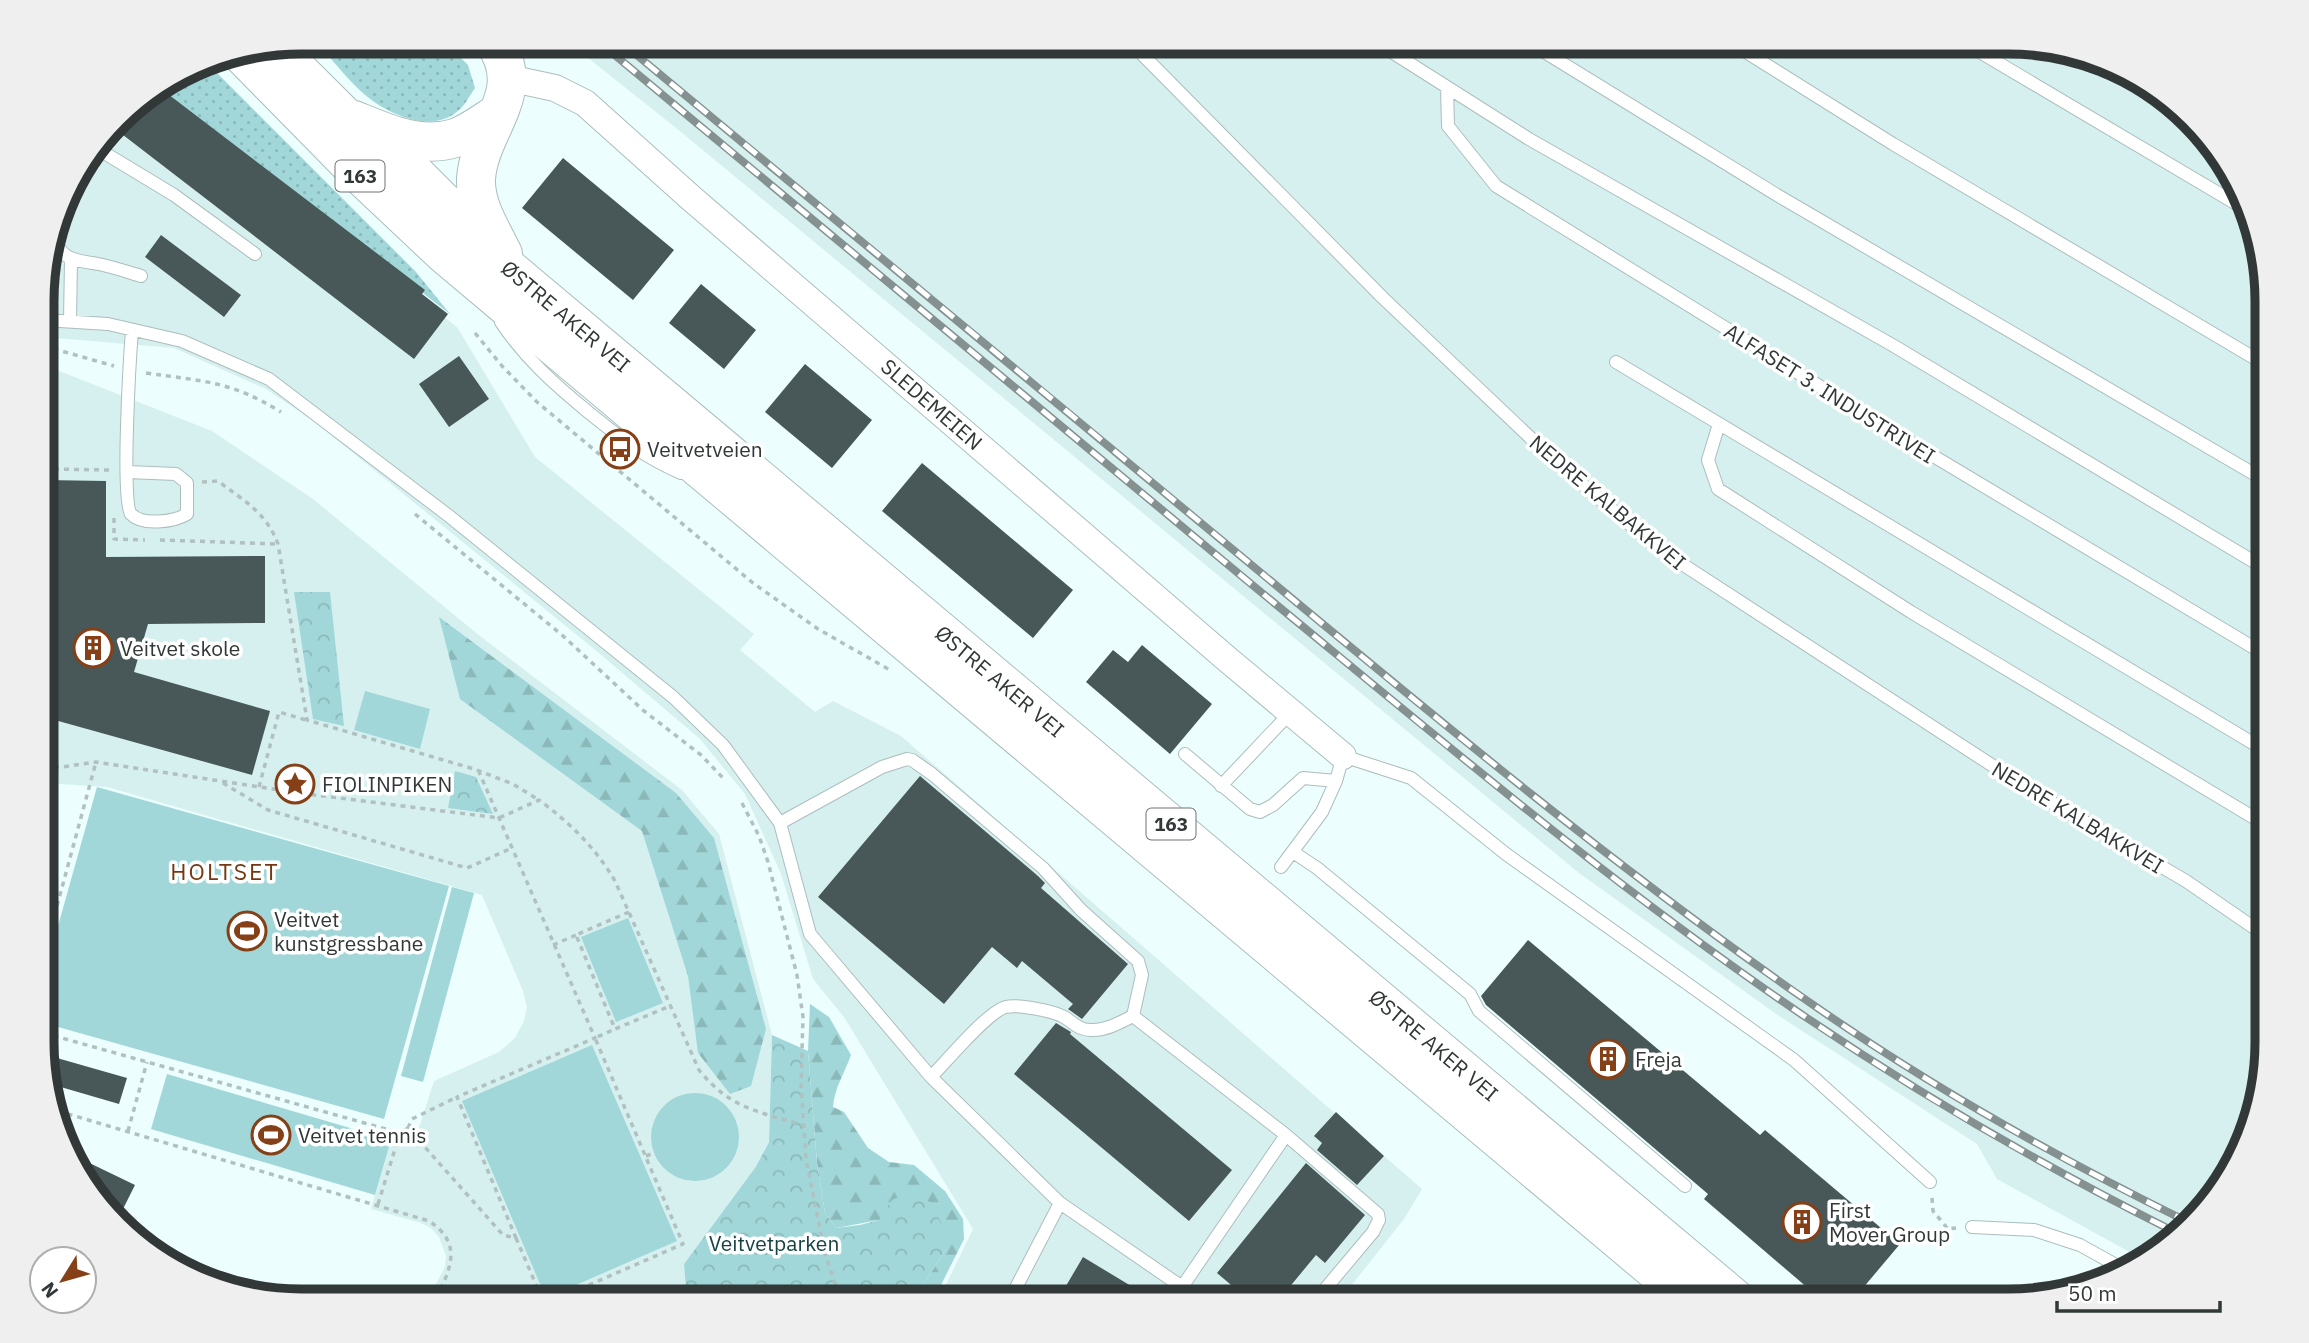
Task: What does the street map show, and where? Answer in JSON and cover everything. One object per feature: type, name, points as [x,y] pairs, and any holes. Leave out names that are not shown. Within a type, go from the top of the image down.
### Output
[{"type":"highway","name":"ØSTRE AKER VEI","points":[[283,55],[423,194],[500,281],[734,495],[1676,1288]]},
{"type":"highway","points":[[502,55],[503,96]]},
{"type":"highway","name":"ØSTRE AKER VEI","points":[[247,60],[369,183],[500,281],[1722,1288]]},
{"type":"highway","name":"163","points":[[342,116],[401,138],[432,143],[457,138],[503,96]]},
{"type":"highway","name":"163","points":[[500,281],[485,217],[480,207],[476,180],[478,163],[503,96]]},
{"type":"street","name":"SLEDEMEIEN","points":[[503,96],[555,88],[585,103],[691,198],[1291,712],[1340,768]]},
{"type":"lane","points":[[1395,54],[1529,139],[1894,346],[2254,562]]},
{"type":"lane","points":[[1548,54],[1777,194],[2254,474]]},
{"type":"lane","points":[[1749,54],[1893,145],[2254,358]]},
{"type":"lane","points":[[1983,54],[2234,202]]},
{"type":"lane","name":"NEDRE KALBAKKVEI","points":[[1142,55],[1383,298],[1558,463],[1659,549],[2027,788],[2186,881],[2255,928]]},
{"type":"lane","name":"ALFASET 3. INDUSTRIVEI","points":[[1447,87],[1448,126],[1496,186],[1905,439],[2254,648]]},
{"type":"lane","points":[[401,138],[451,191],[485,217]]},
{"type":"lane","points":[[104,153],[174,195],[255,254]]},
{"type":"lane","points":[[60,249],[72,260],[105,265],[141,276]]},
{"type":"lane","points":[[70,321],[72,260]]},
{"type":"lane","points":[[54,320],[108,324],[182,341],[269,379],[450,516],[673,697],[723,745],[780,823],[810,934],[931,1077],[1060,1203],[1182,1287],[1286,1135]]},
{"type":"lane","points":[[127,472],[176,474],[187,483],[187,514],[179,519],[142,521],[131,514],[126,505],[130,370],[132,330]]},
{"type":"lane","points":[[1616,362],[2255,744]]},
{"type":"lane","points":[[1719,424],[1708,460],[1718,489],[1911,612],[2255,818]]},
{"type":"lane","points":[[1221,786],[1291,712]]},
{"type":"lane","points":[[1185,754],[1221,786],[1250,808],[1260,811],[1273,805],[1303,778],[1340,768],[1411,778],[1506,853],[1794,1060],[1930,1182]]},
{"type":"lane","points":[[780,823],[882,767],[906,759],[912,760],[1043,867],[1081,910],[1138,961],[1142,975],[1133,1016]]},
{"type":"lane","points":[[1281,867],[1322,812],[1340,768]]},
{"type":"lane","points":[[1293,852],[1317,868],[1470,993],[1479,1011],[1685,1186]]},
{"type":"lane","points":[[931,1077],[988,1018],[1005,1007],[1024,1007],[1062,1016],[1075,1026],[1090,1031],[1101,1030],[1133,1016]]},
{"type":"lane","points":[[1133,1016],[1286,1135],[1378,1214],[1379,1220],[1373,1232],[1326,1288]]},
{"type":"lane","points":[[1015,1289],[1060,1203]]},
{"type":"lane","points":[[1972,1227],[2034,1230],[2080,1245],[2114,1264]]},
{"type":"path","points":[[475,333],[537,402],[775,600],[837,642],[891,670]]},
{"type":"path","points":[[54,349],[130,370],[206,380],[234,387],[259,398],[290,418]]},
{"type":"path","points":[[580,439],[586,432]]},
{"type":"path","points":[[187,483],[218,481],[263,516],[271,526],[278,544],[307,720]]},
{"type":"path","points":[[406,507],[562,635],[644,711],[701,755],[732,789]]},
{"type":"path","points":[[259,787],[279,712],[479,772],[513,785],[539,800],[591,845],[615,881],[699,1070],[713,1087],[735,1104],[802,1125]]},
{"type":"path","points":[[54,767],[96,762],[259,787],[499,818],[539,800]]},
{"type":"path","points":[[54,917],[96,762]]},
{"type":"path","points":[[479,772],[683,1244],[580,1289]]},
{"type":"path","points":[[220,781],[268,810],[467,868],[512,848]]},
{"type":"path","points":[[740,800],[759,836],[768,862],[801,995],[804,1035],[802,1125],[813,1199],[825,1254],[837,1289]]},
{"type":"path","points":[[553,945],[629,912]]},
{"type":"path","points":[[576,935],[615,1028]]},
{"type":"path","points":[[378,1204],[400,1133],[408,1128],[412,1119],[670,1006]]},
{"type":"path","points":[[54,1036],[400,1133]]},
{"type":"path","points":[[128,1132],[147,1062]]},
{"type":"path","points":[[457,1097],[538,1289]]},
{"type":"path","points":[[65,1113],[429,1221],[447,1238],[452,1257],[441,1289]]},
{"type":"path","points":[[408,1128],[503,1235],[516,1238]]},
{"type":"path","points":[[646,1156],[654,1153]]},
{"type":"path","points":[[1930,1182],[1933,1211],[1948,1229],[1972,1227]]},
{"type":"shaded area","points":[[2008,54],[2040,56],[2087,67],[2145,96],[2193,138],[2222,178],[2242,222],[2253,269],[2255,1042],[2253,1074],[2242,1121],[2213,1179],[2171,1227],[2134,1254],[1997,1179],[1977,1144],[1779,1016],[1579,873],[584,55]]},
{"type":"shaded area","points":[[164,96],[457,327],[535,457],[754,634],[740,650],[815,712],[833,701],[901,736],[1422,1189],[1404,1219],[1349,1288],[944,1289],[973,1229],[844,1017],[813,979],[781,874],[745,794],[700,739],[593,648],[315,422],[266,389],[174,348],[54,338],[56,269],[73,207],[87,178],[105,151],[138,116]]},
{"type":"shaded area","points":[[54,369],[212,431],[313,499],[480,636],[682,790],[719,834],[772,1035],[769,1141],[754,1170],[684,1264],[686,1289],[433,1289],[445,1267],[446,1256],[439,1237],[431,1228],[421,1223],[371,1209],[391,1140],[418,1131],[434,1081],[499,1052],[515,1038],[524,1021],[527,1007],[523,991],[482,895],[107,787],[54,784]]},
{"type":"green space","points":[[328,55],[458,55],[468,65],[475,88],[461,108],[448,117],[423,121],[410,119],[385,108],[364,94]]},
{"type":"green space","points":[[214,70],[416,272],[450,314],[166,95]]},
{"type":"green space","points":[[294,592],[330,592],[344,726],[313,719]]},
{"type":"green space","points":[[439,617],[676,793],[714,838],[766,1029],[751,1086],[730,1094],[698,1053],[688,976],[642,831],[460,699]]},
{"type":"green space","points":[[365,691],[430,709],[420,749],[354,730]]},
{"type":"green space","points":[[455,771],[476,777],[493,814],[448,808]]},
{"type":"green space","name":"Veitvet kunstgressbane","points":[[97,787],[449,886],[384,1119],[54,1026],[54,940]]},
{"type":"green space","points":[[452,887],[474,893],[423,1082],[401,1076]]},
{"type":"green space","points":[[628,918],[663,1003],[616,1022],[581,937]]},
{"type":"green space","points":[[810,1004],[829,1017],[851,1055],[833,1107],[844,1112],[868,1148],[889,1162],[914,1165],[945,1191],[963,1219],[964,1239],[939,1289],[921,1289],[946,1249],[879,1220],[836,1228],[825,1213],[817,1163],[808,1051]]},
{"type":"green space","name":"Veitvetparken","points":[[772,1035],[808,1051],[817,1163],[825,1213],[836,1228],[879,1220],[892,1200],[913,1191],[931,1203],[947,1234],[946,1249],[921,1289],[686,1289],[684,1264],[755,1168],[769,1142]]},
{"type":"green space","points":[[592,1045],[677,1241],[567,1289],[542,1289],[462,1101]]},
{"type":"green space","name":"Veitvet tennis","points":[[167,1074],[391,1140],[375,1195],[151,1129]]},
{"type":"green space","points":[[695,1093],[712,1096],[726,1106],[736,1120],[739,1137],[736,1154],[726,1168],[712,1178],[695,1181],[678,1178],[664,1168],[654,1154],[651,1137],[654,1120],[664,1106],[678,1096]]},
{"type":"building","points":[[168,94],[425,290],[422,294],[448,314],[414,359],[121,133]]},
{"type":"building","points":[[563,158],[674,250],[633,300],[522,208]]},
{"type":"building","points":[[161,235],[241,295],[224,317],[145,257]]},
{"type":"building","points":[[701,284],[756,330],[724,369],[669,323]]},
{"type":"building","points":[[459,356],[489,399],[449,427],[419,384]]},
{"type":"building","points":[[805,364],[872,420],[832,468],[765,412]]},
{"type":"building","points":[[922,463],[1073,590],[1033,638],[882,511]]},
{"type":"building","name":"Veitvet skole","points":[[54,480],[106,481],[106,557],[265,556],[265,623],[148,624],[134,672],[270,711],[252,775],[54,720]]},
{"type":"building","points":[[1142,645],[1212,704],[1170,754],[1086,682],[1113,650],[1128,662]]},
{"type":"building","points":[[920,776],[1038,876],[1045,883],[1041,888],[1128,964],[1082,1019],[1068,1009],[1073,1004],[1022,961],[1017,968],[992,947],[944,1004],[818,897]]},
{"type":"building","points":[[1528,940],[1760,1135],[1765,1130],[1900,1244],[1863,1288],[1808,1288],[1704,1199],[1708,1194],[1486,1005],[1481,996]]},
{"type":"building","points":[[1056,1023],[1071,1032],[1070,1034],[1232,1170],[1189,1221],[1014,1074]]},
{"type":"building","points":[[55,1057],[127,1078],[119,1104],[58,1086]]},
{"type":"building","points":[[1336,1112],[1384,1156],[1357,1185],[1317,1150],[1322,1143],[1314,1136]]},
{"type":"building","points":[[85,1161],[135,1185],[122,1211],[105,1192]]},
{"type":"building","points":[[1306,1163],[1365,1215],[1325,1263],[1316,1255],[1288,1288],[1235,1288],[1217,1273]]},
{"type":"building","points":[[1083,1257],[1135,1289],[1064,1289]]},
{"type":"railway","points":[[614,55],[1390,699],[1663,915],[1804,1016],[1893,1074],[2031,1156],[2169,1229]]},
{"type":"railway","points":[[636,55],[1399,687],[1533,796],[1669,901],[1854,1033],[1946,1091],[2087,1171],[2180,1218]]},
{"type":"place","name":"Veitvetveien","points":[[620,449]]},
{"type":"place","name":"Veitvet skole","points":[[93,648]]},
{"type":"place","name":"FIOLINPIKEN","points":[[295,784]]},
{"type":"place","name":"Veitvet kunstgressbane","points":[[247,931]]},
{"type":"place","name":"Freja","points":[[1608,1059]]},
{"type":"place","name":"Veitvet tennis","points":[[271,1135]]},
{"type":"place","name":"First Mover Group","points":[[1802,1222]]},
{"type":"district","name":"HOLTSET","points":[[225,871]]}]
